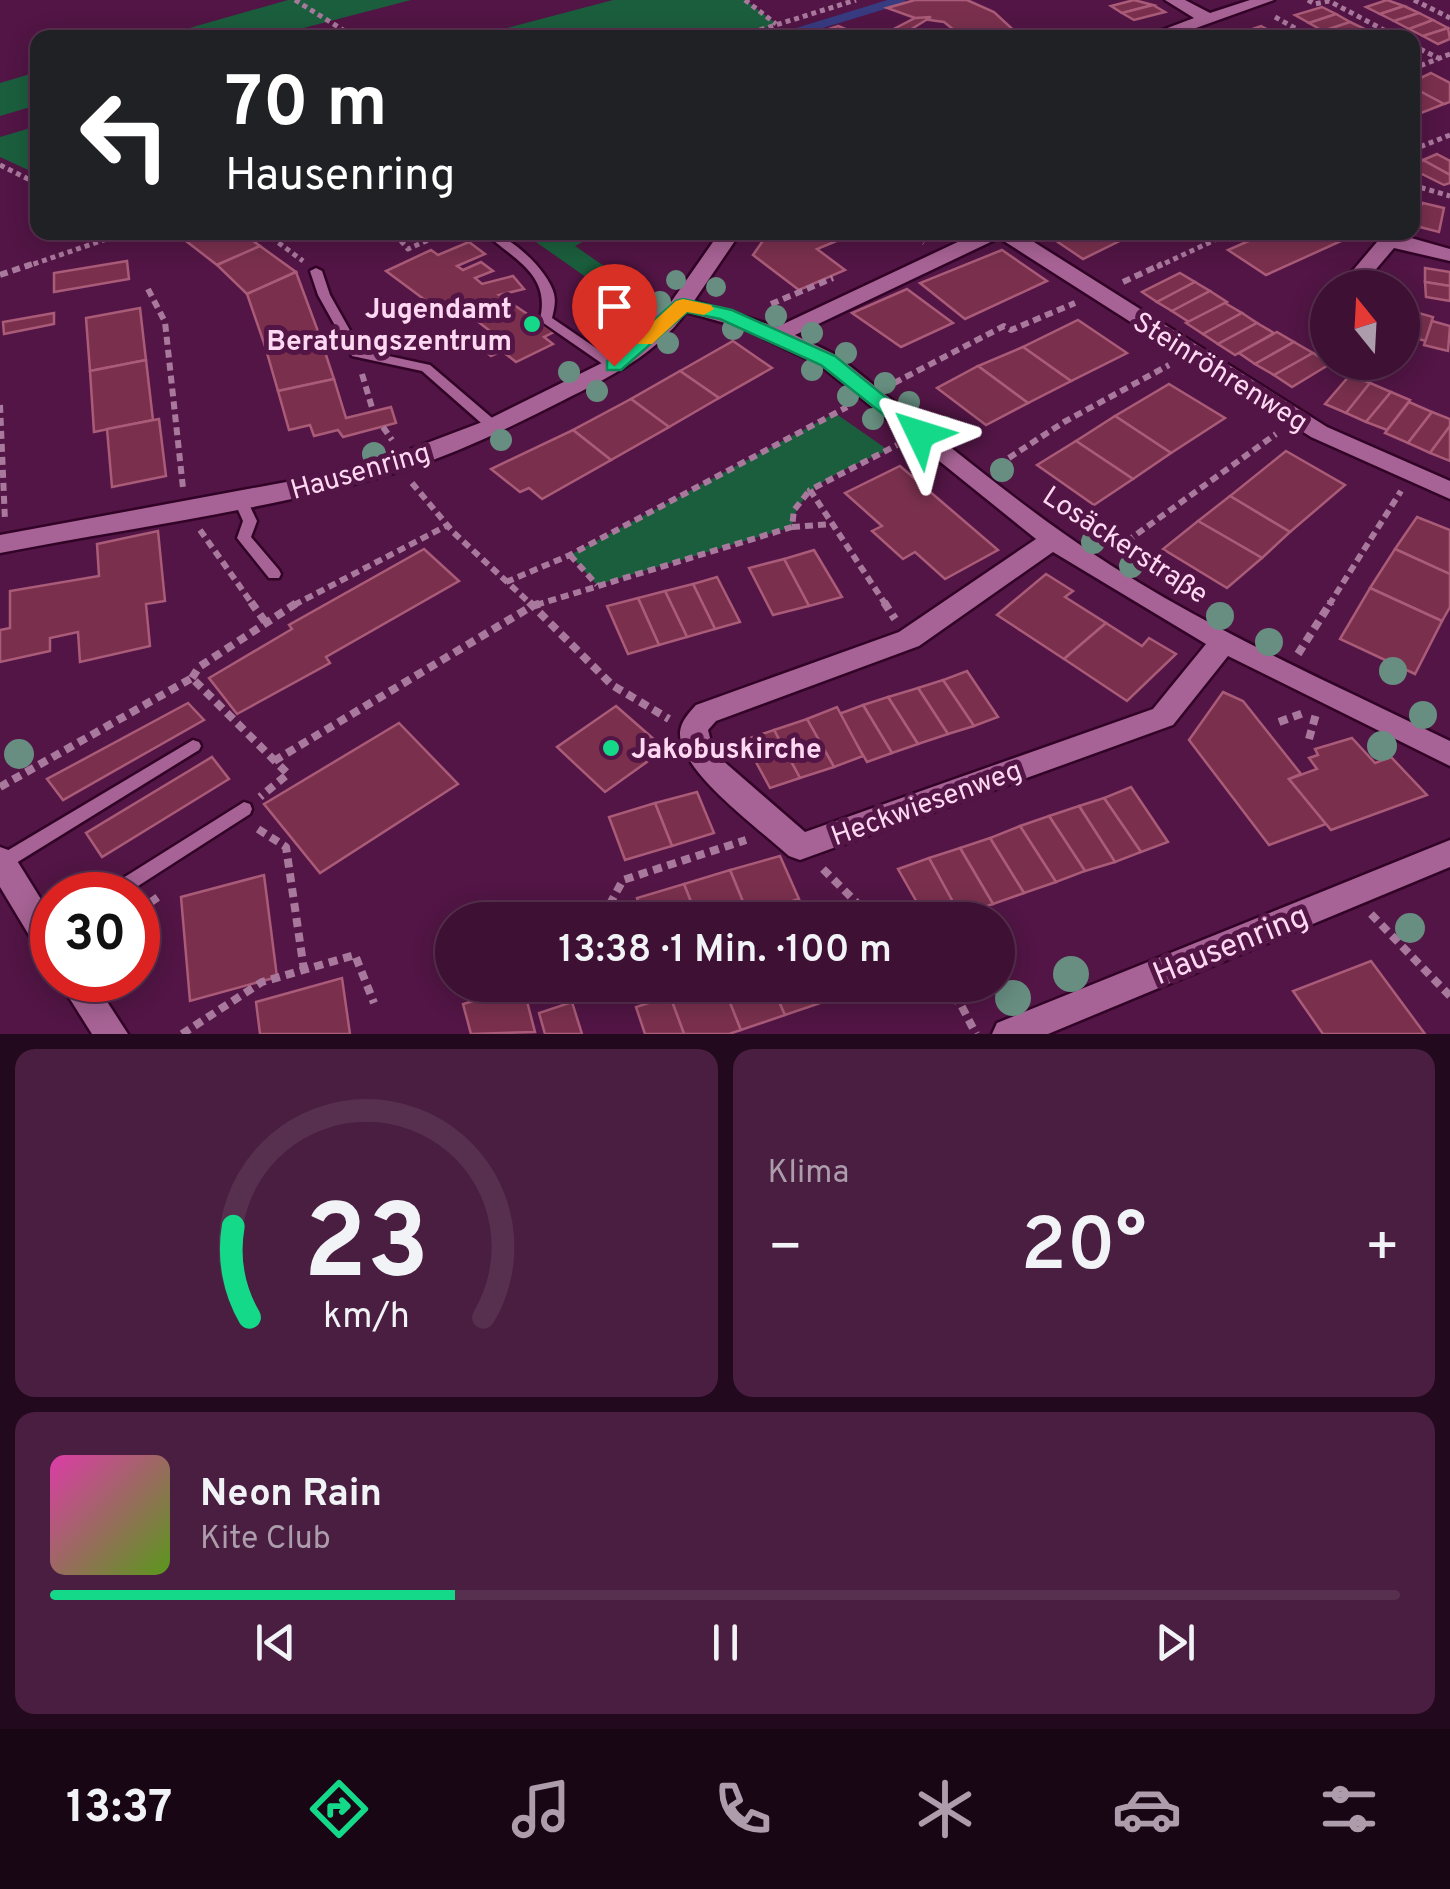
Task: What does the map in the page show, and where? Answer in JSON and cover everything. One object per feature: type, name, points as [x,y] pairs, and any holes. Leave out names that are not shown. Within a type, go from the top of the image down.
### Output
[{"type":"street","points":[[1174,0],[1205,18]]},
{"type":"street","points":[[1172,30],[1258,2]]},
{"type":"street","name":"Hausenring","points":[[3,543],[242,500],[398,463],[493,426],[614,366],[676,313],[726,240]]},
{"type":"street","name":"Steinröhrenweg","points":[[778,335],[982,240]]},
{"type":"street","name":"Steinröhrenweg","points":[[1012,240],[1298,418],[1450,490]]},
{"type":"street","points":[[1360,270],[1380,240]]},
{"type":"street","points":[[1393,240],[1450,255]]},
{"type":"street","name":"Losäckerstraße","points":[[676,313],[726,314],[828,360],[1053,539],[1224,642],[1446,744]]},
{"type":"street","points":[[790,838],[704,761],[695,744],[694,727],[706,713],[909,639],[1053,539]]},
{"type":"street","name":"Heckwiesenweg","points":[[790,838],[1163,717],[1224,642]]},
{"type":"street","name":"Hausenring","points":[[1009,1034],[1450,853]]},
{"type":"street","points":[[1,862],[30,906]]},
{"type":"street","points":[[89,1002],[111,1034]]},
{"type":"lane","points":[[498,240],[544,278],[551,306],[546,319],[614,366]]},
{"type":"lane","points":[[316,271],[324,295],[356,353],[426,368],[493,426]]},
{"type":"lane","points":[[596,310],[630,306],[676,313]]},
{"type":"lane","points":[[242,500],[250,521],[244,538],[274,574]]},
{"type":"lane","points":[[1,862],[193,746]]},
{"type":"lane","points":[[146,872],[244,809]]},
{"type":"path","points":[[295,0],[343,30]]},
{"type":"path","points":[[746,0],[777,24]]},
{"type":"path","points":[[759,30],[856,0]]},
{"type":"path","points":[[1308,0],[1315,4],[1329,0],[1384,30]]},
{"type":"path","points":[[1414,0],[1450,18]]},
{"type":"path","points":[[1258,2],[1301,30]]},
{"type":"path","points":[[1420,48],[1439,58]]},
{"type":"path","points":[[1420,66],[1450,55]]},
{"type":"path","points":[[1420,147],[1450,135]]},
{"type":"path","points":[[0,165],[30,180]]},
{"type":"path","points":[[1420,187],[1450,196]]},
{"type":"path","points":[[0,274],[103,240]]},
{"type":"path","points":[[275,240],[316,271]]},
{"type":"path","points":[[400,240],[408,249],[428,240]]},
{"type":"path","points":[[1127,280],[1214,240]]},
{"type":"path","points":[[148,290],[165,322],[185,510],[266,623]]},
{"type":"path","points":[[506,582],[570,556],[1004,326],[1011,330],[1096,294]]},
{"type":"path","points":[[356,353],[372,411]]},
{"type":"path","points":[[977,478],[1048,436],[1064,422],[1192,353]]},
{"type":"path","points":[[0,406],[3,543]]},
{"type":"path","points":[[1138,534],[1298,418]]},
{"type":"path","points":[[792,527],[794,510],[810,490],[920,434]]},
{"type":"path","points":[[398,463],[446,526],[621,692],[654,714],[694,727]]},
{"type":"path","points":[[1287,670],[1413,474]]},
{"type":"path","points":[[810,490],[909,639]]},
{"type":"path","points":[[274,762],[532,606],[792,527],[832,524]]},
{"type":"path","points":[[192,678],[199,667],[296,603],[446,526]]},
{"type":"path","points":[[570,556],[597,585]]},
{"type":"path","points":[[1278,722],[1319,708]]},
{"type":"path","points":[[244,839],[260,828],[286,847],[304,970]]},
{"type":"path","points":[[611,902],[624,880],[790,838],[856,902]]},
{"type":"path","points":[[160,896],[168,890]]},
{"type":"path","points":[[1353,896],[1450,996]]},
{"type":"path","points":[[182,1034],[262,982],[355,956],[374,1003]]},
{"type":"path","points":[[959,1002],[976,1034]]},
{"type":"green space","points":[[288,0],[411,0],[296,30],[183,30]]},
{"type":"green space","points":[[613,0],[745,0],[777,24],[759,30],[499,30]]},
{"type":"green space","points":[[30,74],[30,107],[0,116],[0,83]]},
{"type":"green space","points":[[30,128],[30,171],[0,157],[0,137]]},
{"type":"green space","points":[[533,240],[586,240],[575,246],[623,279],[603,289]]},
{"type":"green space","points":[[835,413],[888,450],[815,488],[796,512],[792,527],[597,585],[570,555]]},
{"type":"building","points":[[915,0],[967,0],[994,12],[1013,30],[954,30],[944,22],[915,18],[887,8]]},
{"type":"building","points":[[1134,0],[1153,5],[1122,13],[1111,6]]},
{"type":"building","points":[[1387,0],[1404,6],[1380,14],[1366,7]]},
{"type":"building","points":[[1153,5],[1165,12],[1134,20],[1122,13]]},
{"type":"building","points":[[1404,6],[1419,13],[1394,21],[1380,14]]},
{"type":"building","points":[[1322,7],[1336,14],[1309,23],[1295,15]]},
{"type":"building","points":[[1419,13],[1433,20],[1409,29],[1394,21]]},
{"type":"building","points":[[1336,14],[1350,22],[1326,30],[1309,23]]},
{"type":"building","points":[[931,17],[910,30],[892,30],[915,18]]},
{"type":"building","points":[[1433,20],[1448,28],[1423,36],[1420,30],[1409,29]]},
{"type":"building","points":[[1350,22],[1365,29],[1362,30],[1326,30]]},
{"type":"building","points":[[1448,28],[1450,39],[1438,44],[1423,36]]},
{"type":"building","points":[[1431,73],[1450,83],[1450,102],[1444,104],[1420,91],[1420,78]]},
{"type":"building","points":[[1420,91],[1444,104],[1420,113]]},
{"type":"building","points":[[1437,154],[1450,161],[1450,175],[1423,160]]},
{"type":"building","points":[[1423,160],[1450,175],[1450,183],[1444,185],[1420,173]]},
{"type":"building","points":[[1423,203],[1444,208],[1439,232],[1420,227]]},
{"type":"building","points":[[252,240],[260,246],[217,265],[186,241]]},
{"type":"building","points":[[763,240],[839,240],[817,249],[845,270],[799,290],[753,255]]},
{"type":"building","points":[[1055,240],[1122,240],[1083,259]]},
{"type":"building","points":[[1251,240],[1341,241],[1266,275],[1228,250]]},
{"type":"building","points":[[469,242],[485,254],[457,266],[463,270],[481,262],[493,271],[475,278],[482,284],[513,276],[524,289],[499,295],[554,332],[544,337],[553,344],[516,362],[502,351],[491,356],[472,340],[490,331],[467,313],[452,320],[386,271],[431,250],[438,255]]},
{"type":"building","points":[[260,246],[296,272],[247,294],[217,265]]},
{"type":"building","points":[[1002,250],[1047,281],[965,319],[920,283]]},
{"type":"building","points":[[127,261],[129,279],[54,292],[54,273]]},
{"type":"building","points":[[1425,268],[1450,272],[1450,286],[1425,282]]},
{"type":"building","points":[[296,272],[319,334],[265,346],[247,294]]},
{"type":"building","points":[[1180,273],[1195,282],[1157,302],[1142,292]]},
{"type":"building","points":[[1195,282],[1210,291],[1172,311],[1157,302]]},
{"type":"building","points":[[1425,282],[1450,286],[1450,301],[1426,297]]},
{"type":"building","points":[[907,289],[953,323],[901,347],[852,313]]},
{"type":"building","points":[[1210,291],[1227,302],[1189,322],[1172,311]]},
{"type":"building","points":[[1225,303],[1242,313],[1203,334],[1186,323]]},
{"type":"building","points":[[140,308],[146,360],[90,371],[86,318]]},
{"type":"building","points":[[54,313],[54,324],[4,334],[3,322]]},
{"type":"building","points":[[1242,313],[1257,323],[1218,344],[1203,334]]},
{"type":"building","points":[[1420,313],[1433,317],[1426,341],[1420,340]]},
{"type":"building","points":[[1078,320],[1127,353],[1071,381],[1023,347]]},
{"type":"building","points":[[1432,321],[1450,326],[1448,351],[1424,345]]},
{"type":"building","points":[[1257,323],[1274,333],[1235,355],[1218,344]]},
{"type":"building","points":[[1277,332],[1294,342],[1255,364],[1239,353]]},
{"type":"building","points":[[319,334],[334,379],[278,391],[265,346]]},
{"type":"building","points":[[733,341],[772,368],[719,398],[680,371]]},
{"type":"building","points":[[1294,342],[1310,351],[1274,375],[1255,364]]},
{"type":"building","points":[[1023,347],[1071,381],[1028,403],[978,366]]},
{"type":"building","points":[[1310,355],[1310,376],[1292,387],[1274,375]]},
{"type":"building","points":[[146,360],[153,420],[94,432],[90,371]]},
{"type":"building","points":[[978,366],[1028,403],[986,425],[937,388]]},
{"type":"building","points":[[680,371],[719,398],[669,427],[631,399]]},
{"type":"building","points":[[334,379],[346,418],[391,407],[396,423],[343,437],[338,430],[314,436],[310,425],[289,430],[278,391]]},
{"type":"building","points":[[1346,380],[1370,383],[1346,413],[1325,404]]},
{"type":"building","points":[[1370,383],[1391,392],[1366,422],[1346,413]]},
{"type":"building","points":[[1169,384],[1225,418],[1171,453],[1115,416]]},
{"type":"building","points":[[1391,392],[1410,400],[1387,430],[1366,422]]},
{"type":"building","points":[[631,399],[669,427],[611,460],[573,430]]},
{"type":"building","points":[[1409,402],[1432,412],[1408,443],[1385,433]]},
{"type":"building","points":[[1432,412],[1450,419],[1450,426],[1430,453],[1408,443]]},
{"type":"building","points":[[1115,416],[1171,453],[1133,479],[1076,441]]},
{"type":"building","points":[[159,419],[166,476],[112,487],[107,429]]},
{"type":"building","points":[[1450,426],[1450,461],[1430,453]]},
{"type":"building","points":[[573,430],[611,460],[542,499],[529,488],[520,492],[491,469]]},
{"type":"building","points":[[1076,441],[1133,479],[1094,505],[1037,465]]},
{"type":"building","points":[[1286,451],[1345,485],[1290,532],[1230,496]]},
{"type":"building","points":[[900,466],[998,550],[945,579],[915,552],[903,559],[872,531],[882,526],[845,493]]},
{"type":"building","points":[[1230,496],[1290,532],[1262,558],[1198,521]]},
{"type":"building","points":[[1417,517],[1450,530],[1450,574],[1395,549]]},
{"type":"building","points":[[1198,521],[1262,558],[1227,588],[1163,549]]},
{"type":"building","points":[[158,531],[165,601],[146,604],[150,646],[80,662],[78,632],[50,638],[50,651],[0,662],[0,630],[10,628],[10,591],[99,576],[97,544]]},
{"type":"building","points":[[424,549],[459,581],[326,657],[330,663],[237,714],[209,678],[292,629],[289,625]]},
{"type":"building","points":[[1395,549],[1450,574],[1450,607],[1442,621],[1370,588]]},
{"type":"building","points":[[814,550],[842,597],[809,606],[784,559]]},
{"type":"building","points":[[784,559],[809,606],[773,615],[749,568]]},
{"type":"building","points":[[1046,574],[1073,591],[1065,597],[1106,623],[1064,659],[997,615]]},
{"type":"building","points":[[717,577],[740,622],[715,629],[693,584]]},
{"type":"building","points":[[693,584],[715,629],[687,637],[665,591]]},
{"type":"building","points":[[1370,588],[1442,621],[1415,674],[1340,639]]},
{"type":"building","points":[[665,591],[687,637],[659,645],[638,598]]},
{"type":"building","points":[[638,598],[659,645],[628,654],[607,606]]},
{"type":"building","points":[[1106,623],[1142,646],[1149,638],[1176,654],[1127,701],[1064,659]]},
{"type":"building","points":[[967,671],[998,717],[974,726],[943,680]]},
{"type":"building","points":[[943,680],[974,726],[948,734],[918,688]]},
{"type":"building","points":[[918,688],[948,734],[918,744],[888,697]]},
{"type":"building","points":[[1223,692],[1243,701],[1301,774],[1289,779],[1326,824],[1269,845],[1189,740]]},
{"type":"building","points":[[888,697],[918,744],[892,753],[863,705]]},
{"type":"building","points":[[188,703],[204,720],[63,800],[47,779]]},
{"type":"building","points":[[863,705],[892,753],[867,762],[839,714]]},
{"type":"building","name":"Jakobuskirche","points":[[616,706],[665,749],[605,792],[557,747]]},
{"type":"building","points":[[837,707],[863,756],[834,767],[807,719]]},
{"type":"building","points":[[807,719],[834,767],[800,778],[774,730]]},
{"type":"building","points":[[399,723],[458,784],[320,873],[264,804]]},
{"type":"building","points":[[774,730],[800,778],[770,788],[744,740]]},
{"type":"building","points":[[1352,738],[1375,763],[1391,757],[1427,795],[1331,830],[1289,779],[1317,769],[1309,758],[1318,755],[1315,749]]},
{"type":"building","points":[[212,757],[229,779],[102,857],[86,833]]},
{"type":"building","points":[[1131,787],[1168,842],[1141,852],[1104,798]]},
{"type":"building","points":[[697,792],[714,833],[672,846],[655,803]]},
{"type":"building","points":[[1104,798],[1141,852],[1115,862],[1079,806]]},
{"type":"building","points":[[655,803],[672,846],[625,860],[609,817]]},
{"type":"building","points":[[1079,806],[1115,862],[1085,871],[1049,816]]},
{"type":"building","points":[[1049,816],[1085,871],[1056,882],[1020,826]]},
{"type":"building","points":[[1020,826],[1056,882],[1024,893],[990,838]]},
{"type":"building","points":[[990,838],[1024,893],[992,902],[960,848]]},
{"type":"building","points":[[960,848],[992,902],[953,902],[929,858]]},
{"type":"building","points":[[780,856],[799,899],[743,902],[730,870]]},
{"type":"building","points":[[929,858],[953,902],[917,902],[898,869]]},
{"type":"building","points":[[730,870],[743,902],[691,902],[684,884]]},
{"type":"building","points":[[264,875],[277,977],[190,1001],[181,897]]},
{"type":"building","points":[[684,884],[691,902],[638,902],[637,898]]},
{"type":"building","points":[[1371,961],[1425,1034],[1323,1034],[1293,991]]},
{"type":"building","points":[[342,978],[350,1034],[260,1034],[256,1002]]},
{"type":"building","points":[[527,1002],[535,1032],[471,1034],[463,1004]]},
{"type":"building","points":[[572,1002],[582,1034],[545,1034],[539,1013]]},
{"type":"building","points":[[672,1002],[730,1002],[741,1030],[729,1034],[684,1034]]},
{"type":"building","points":[[672,1002],[684,1034],[645,1034],[636,1007]]},
{"type":"building","points":[[730,1002],[779,1002],[785,1015],[741,1030]]},
{"type":"building","points":[[779,1002],[823,1002],[785,1015]]},
{"type":"waterway","points":[[803,30],[901,0]]},
{"type":"slow traffic","points":[[645,340],[683,305],[704,309]]},
{"type":"place","name":"Jugendamt Beratungszentrum","points":[[532,324]]},
{"type":"place","name":"Jakobuskirche","points":[[611,748]]},
{"type":"route","points":[[614,366],[683,305],[726,314],[828,360],[920,434]]}]
